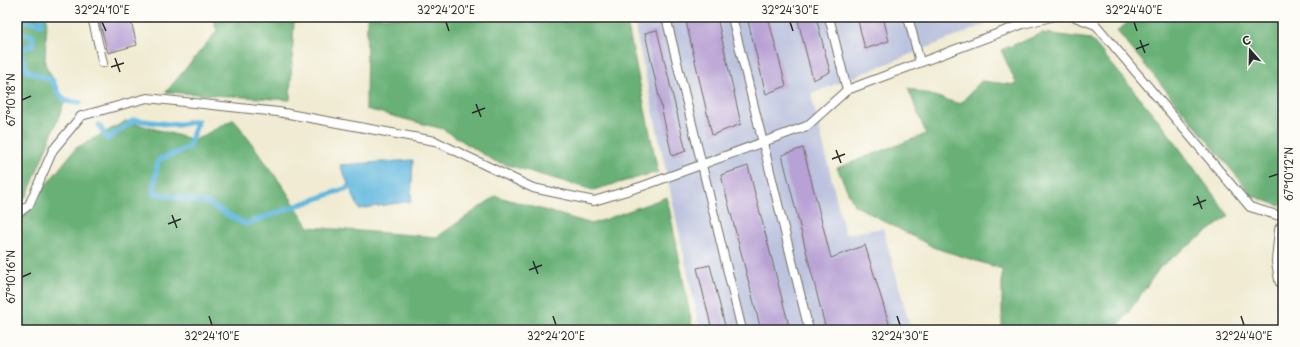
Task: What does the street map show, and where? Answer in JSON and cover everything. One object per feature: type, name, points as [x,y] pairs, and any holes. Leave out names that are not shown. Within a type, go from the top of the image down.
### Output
[{"type":"street","points":[[1283,230],[1280,261],[1283,280]]},
{"type":"lane","points":[[92,17],[103,63]]},
{"type":"lane","points":[[666,17],[742,330]]},
{"type":"lane","points":[[732,17],[809,330]]},
{"type":"lane","points":[[828,17],[847,90]]},
{"type":"lane","points":[[908,17],[920,62]]},
{"type":"lane","points":[[17,214],[29,205],[53,150],[81,116],[147,98],[278,112],[435,141],[534,188],[594,201],[703,165],[807,126],[847,90],[1023,24],[1051,17]]},
{"type":"lane","points":[[1076,17],[1096,25],[1250,207],[1283,217]]},
{"type":"shaded area","points":[[633,17],[986,17],[989,23],[811,94],[845,234],[883,228],[911,330],[700,330]]},
{"type":"green space","points":[[17,17],[47,17],[45,64],[65,101],[27,196],[17,204]]},
{"type":"green space","points":[[212,17],[355,17],[294,22],[290,100],[166,92],[217,31]]},
{"type":"green space","points":[[367,17],[626,17],[658,172],[593,190],[494,161],[443,129],[366,109]]},
{"type":"green space","points":[[1135,17],[1283,17],[1283,202],[1280,206],[1253,196],[1117,31]]},
{"type":"green space","points":[[1043,33],[1091,39],[1164,127],[1229,216],[1161,266],[1116,330],[1002,330],[1002,269],[935,248],[854,205],[837,168],[926,134],[908,88],[960,104],[981,81],[1017,85],[1001,50]]},
{"type":"green space","points":[[234,119],[284,188],[309,227],[437,237],[496,196],[592,224],[667,197],[693,330],[17,330],[17,221],[76,148],[126,121],[195,140]]},
{"type":"water","points":[[413,160],[411,201],[359,209],[340,165]]},
{"type":"building","points":[[98,17],[130,17],[137,45],[108,53]]},
{"type":"building","points":[[685,17],[717,17],[741,124],[712,135]]},
{"type":"building","points":[[747,17],[768,17],[786,86],[766,94]]},
{"type":"building","points":[[797,17],[816,17],[830,72],[813,80]]},
{"type":"building","points":[[857,17],[883,17],[889,41],[865,49]]},
{"type":"building","points":[[657,30],[686,151],[672,156],[645,33]]},
{"type":"building","points":[[803,148],[831,258],[865,245],[891,330],[826,330],[782,155]]},
{"type":"building","points":[[748,166],[790,330],[761,330],[721,175]]},
{"type":"building","points":[[710,265],[726,330],[712,330],[697,268]]},
{"type":"waterway","points":[[17,19],[42,24],[41,17]]},
{"type":"waterway","points":[[17,20],[20,33],[33,36],[32,46],[19,49],[27,71],[52,80],[57,91],[65,101],[80,103]]},
{"type":"waterway","points":[[99,125],[107,139],[134,120],[176,125],[198,121],[188,148],[158,160],[153,193],[207,203],[245,224],[350,187]]}]
